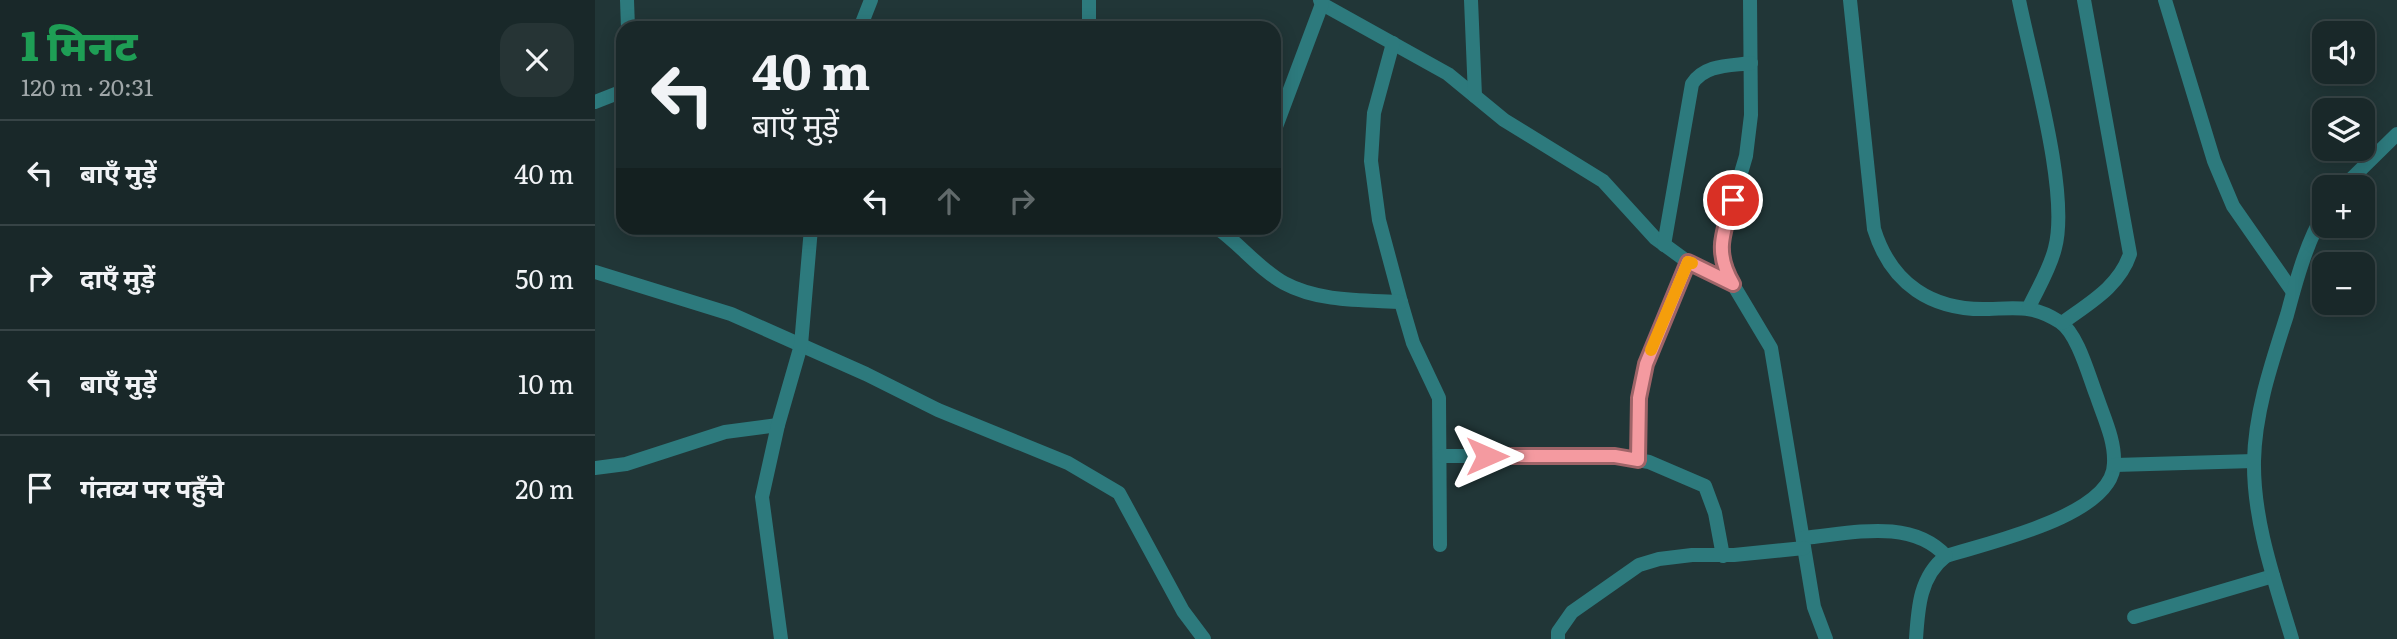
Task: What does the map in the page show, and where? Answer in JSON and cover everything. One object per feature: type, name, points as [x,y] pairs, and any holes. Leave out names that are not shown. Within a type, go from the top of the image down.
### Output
[{"type":"street","points":[[627,0],[628,21]]},
{"type":"street","points":[[863,21],[871,0]]},
{"type":"street","points":[[1089,0],[1089,21]]},
{"type":"street","points":[[1471,0],[1475,96]]},
{"type":"street","points":[[1750,0],[1751,115],[1746,156],[1720,244],[1725,271],[1771,348],[1814,607],[1826,639]]},
{"type":"street","points":[[1850,0],[1874,229],[1882,254],[1911,288],[1944,305],[1986,310],[2029,307],[2062,323],[2080,350],[2111,437],[2115,465],[2111,477],[2097,495],[2080,509],[2048,524],[1946,556],[1932,566],[1924,581],[1916,639]]},
{"type":"street","points":[[2019,0],[2054,171],[2059,217],[2056,247],[2029,307]]},
{"type":"street","points":[[2062,323],[2110,287],[2123,273],[2130,254],[2084,0]]},
{"type":"street","points":[[2165,0],[2214,161],[2233,206],[2293,292]]},
{"type":"street","points":[[1281,113],[1321,2],[1448,74],[1504,120],[1603,181],[1664,245],[1688,262],[1733,284]]},
{"type":"street","points":[[1393,43],[1374,113],[1371,162],[1380,220],[1401,302],[1413,343],[1439,398],[1442,456],[1440,545]]},
{"type":"street","points":[[1664,245],[1692,84],[1697,76],[1713,68],[1751,63]]},
{"type":"street","points":[[595,102],[616,94]]},
{"type":"street","points":[[2355,175],[2397,134]]},
{"type":"street","points":[[781,639],[762,497],[778,425],[801,345],[810,235]]},
{"type":"street","points":[[1225,235],[1282,282],[1304,292],[1340,298],[1401,302]]},
{"type":"street","points":[[2292,639],[2273,576],[2258,505],[2254,461],[2263,394],[2293,292],[2315,238]]},
{"type":"street","points":[[1638,460],[1639,398],[1646,364],[1688,262]]},
{"type":"street","points":[[595,272],[731,314],[866,374],[938,410],[1068,463],[1119,493],[1183,611],[1205,639]]},
{"type":"street","points":[[595,468],[627,464],[725,432],[778,425]]},
{"type":"street","points":[[1442,456],[1615,456],[1638,460],[1705,486],[1716,513],[1723,555]]},
{"type":"street","points":[[2115,465],[2254,461]]},
{"type":"street","points":[[1557,639],[1558,632],[1572,611],[1639,565],[1659,559],[1723,555],[1901,530],[1934,543],[1946,556]]},
{"type":"street","points":[[2134,617],[2273,576]]},
{"type":"slow traffic","points":[[1651,350],[1688,262],[1692,263]]},
{"type":"route","points":[[1487,456],[1615,456],[1638,460],[1639,398],[1646,364],[1688,262],[1733,284],[1725,271],[1720,244],[1733,200]]}]
